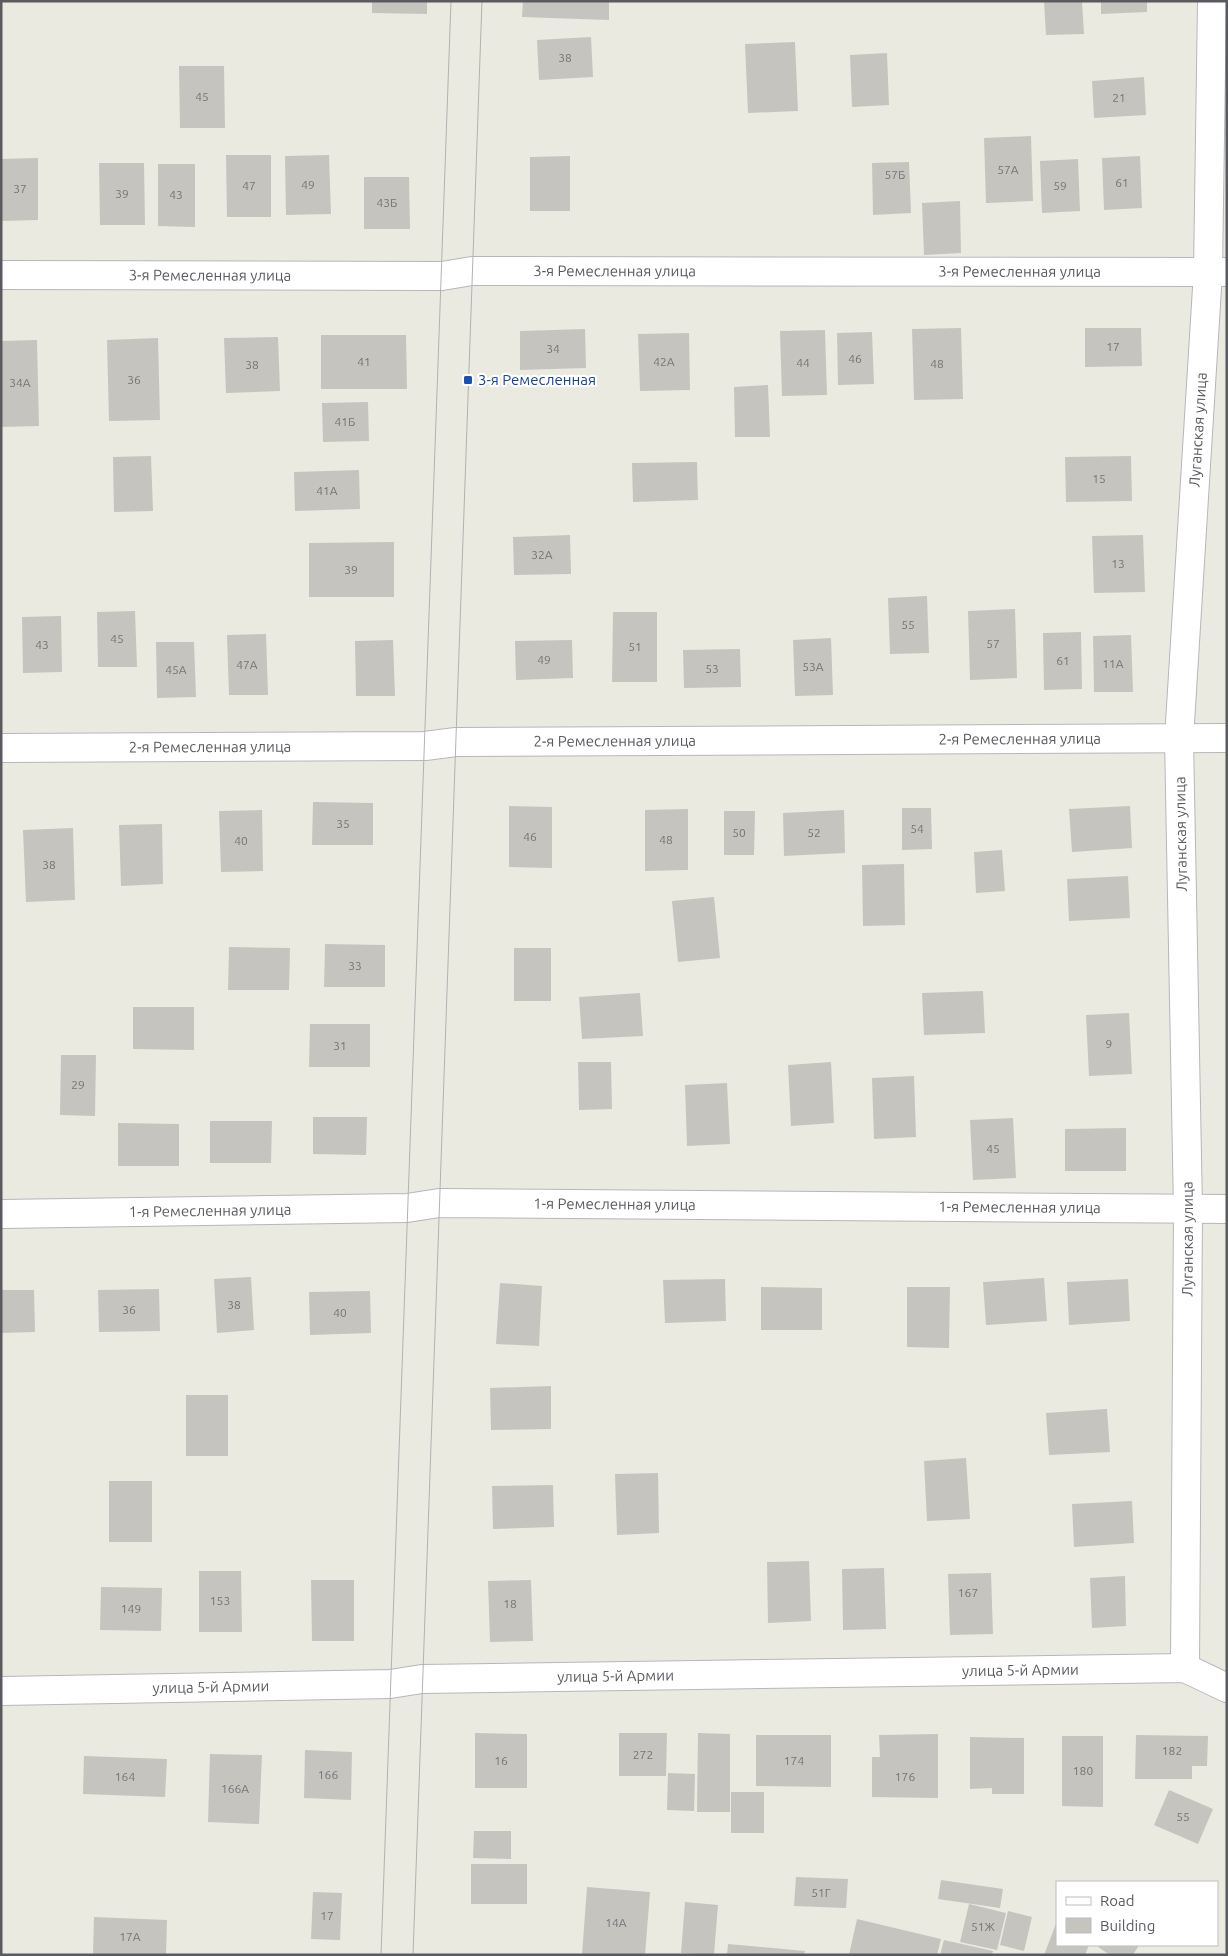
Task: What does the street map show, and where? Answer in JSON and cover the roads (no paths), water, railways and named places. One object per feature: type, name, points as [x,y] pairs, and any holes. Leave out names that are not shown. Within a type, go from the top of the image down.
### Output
[{"type":"street","name":"Луганская улица","points":[[1185,1668],[1188,1209],[1179,739],[1217,272],[1212,1]]},
{"type":"street","name":"3-я Ремесленная улица","points":[[1,275],[442,276],[472,271],[1217,272]]},
{"type":"street","name":"2-я Ремесленная улица","points":[[1,748],[425,746],[456,742],[1227,738]]},
{"type":"street","name":"1-я Ремесленная улица","points":[[1,1214],[407,1208],[439,1204],[1227,1209]]},
{"type":"street","name":"улица 5-й Армии","points":[[1,1690],[390,1684],[422,1679],[1185,1668],[1227,1688]]},
{"type":"tram line","points":[[381,1955],[451,1]]},
{"type":"tram line","points":[[413,1955],[482,1]]},
{"type":"place","name":"3-я Ремесленная","points":[[468,380]]}]
